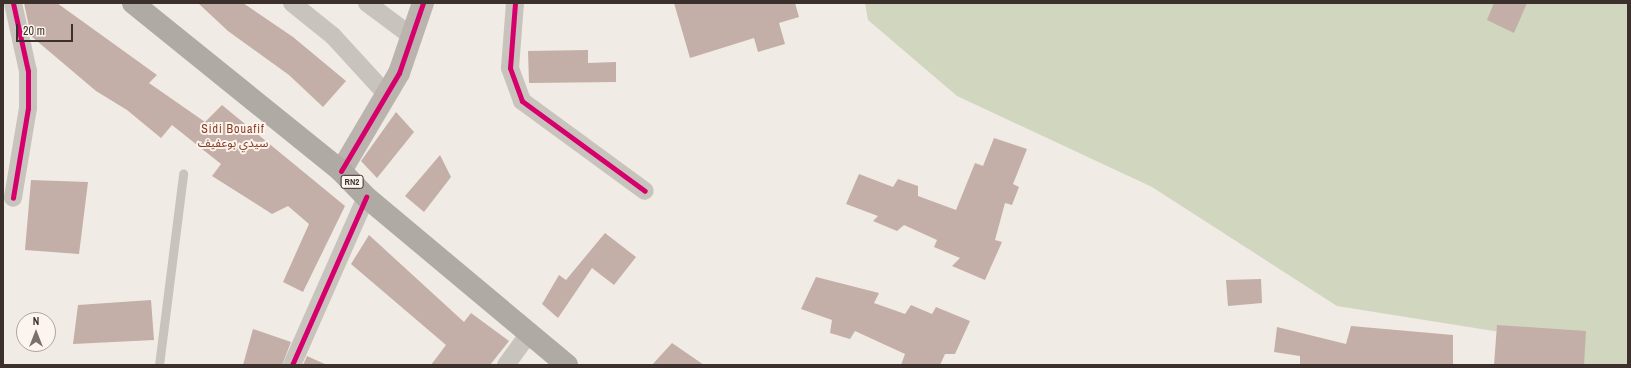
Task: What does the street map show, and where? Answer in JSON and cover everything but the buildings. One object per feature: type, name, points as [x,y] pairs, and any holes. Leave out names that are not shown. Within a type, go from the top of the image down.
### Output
[{"type":"highway","name":"RN2","points":[[133,3],[341,171],[366,197],[567,365]]},
{"type":"street","points":[[13,3],[28,71],[28,108],[13,198]]},
{"type":"street","points":[[292,3],[333,36],[387,95]]},
{"type":"street","points":[[367,3],[410,35]]},
{"type":"street","points":[[341,171],[399,73],[410,35],[423,3]]},
{"type":"street","points":[[515,3],[510,68],[522,101],[645,191]]},
{"type":"street","points":[[292,365],[366,197]]},
{"type":"street","points":[[506,365],[529,333]]},
{"type":"lane","points":[[159,365],[183,174]]},
{"type":"green space","points":[[865,3],[1628,3],[1628,365],[1497,365],[1500,332],[1337,306],[1152,187],[957,96],[868,20]]},
{"type":"cycle path","points":[[13,3],[28,71],[28,108],[13,198]]},
{"type":"cycle path","points":[[341,171],[399,73],[423,3]]},
{"type":"cycle path","points":[[515,3],[510,68],[522,101],[645,191]]},
{"type":"cycle path","points":[[292,365],[366,197]]},
{"type":"district","name":"Sidi Bouafif سيدي بوعفيف","points":[[233,137]]}]
